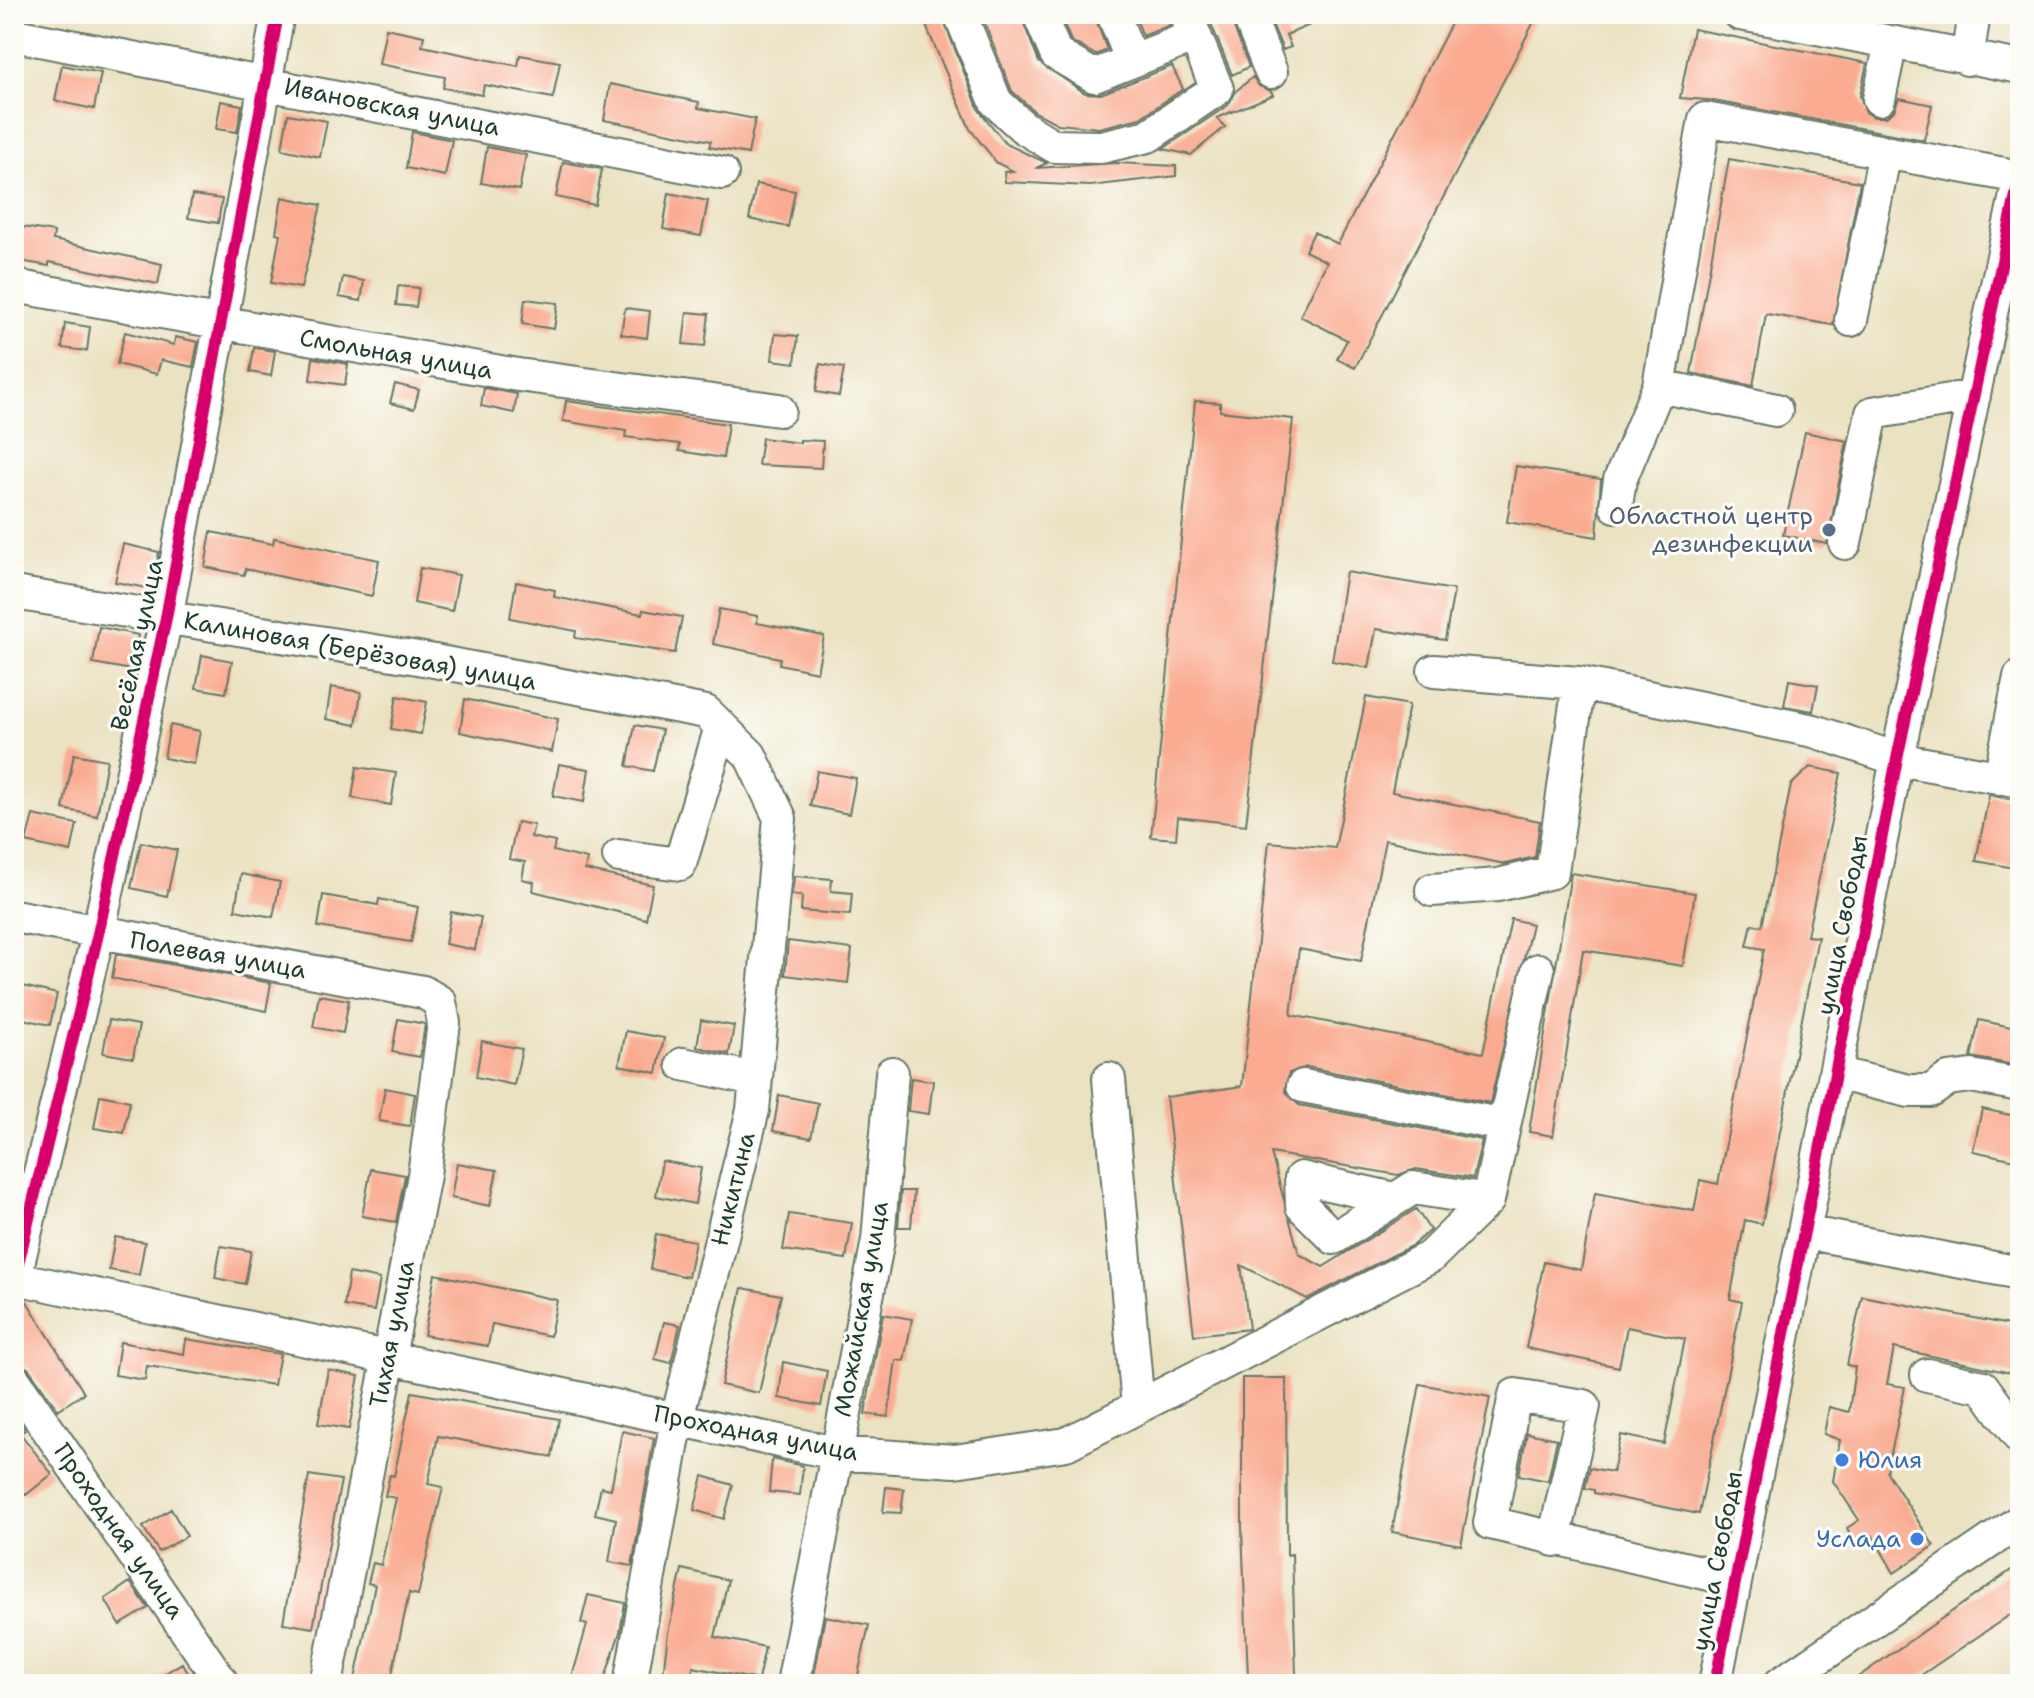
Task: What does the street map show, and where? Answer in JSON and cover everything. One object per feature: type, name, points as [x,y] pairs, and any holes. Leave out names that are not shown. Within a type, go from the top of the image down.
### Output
[{"type":"street","name":"Весёлая улица","points":[[15,1279],[98,934],[166,618],[278,14]]},
{"type":"street","points":[[960,14],[996,102],[1023,127],[1054,146],[1101,147],[1148,136],[1217,89],[1190,25],[1132,61],[1094,76],[1056,54],[1039,14]]},
{"type":"street","points":[[1113,14],[1132,61]]},
{"type":"street","points":[[1248,14],[1271,72]]},
{"type":"street","points":[[1740,14],[1786,18],[1967,59],[2020,67]]},
{"type":"street","points":[[1967,59],[1974,14]]},
{"type":"street","name":"Ивановская улица","points":[[14,35],[722,173]]},
{"type":"street","points":[[1879,99],[1891,43]]},
{"type":"street","points":[[1616,506],[1620,480],[1659,386],[1705,119],[2020,177]]},
{"type":"street","points":[[1851,320],[1885,152]]},
{"type":"street","name":"улица Свободы","points":[[1715,1684],[1897,759],[2020,177]]},
{"type":"street","name":"Смольная улица","points":[[14,286],[518,375],[779,410]]},
{"type":"street","points":[[1659,386],[1776,410]]},
{"type":"street","points":[[1845,543],[1872,413],[1974,396]]},
{"type":"street","name":"Калиновая (Берёзовая) улица","points":[[14,593],[418,658],[714,720]]},
{"type":"street","points":[[1434,671],[1579,683],[1814,731],[1897,759],[2010,779],[2020,677]]},
{"type":"street","points":[[1432,890],[1498,885],[1552,872],[1579,683]]},
{"type":"street","points":[[619,856],[680,864],[714,720]]},
{"type":"street","name":"Никитина","points":[[630,1684],[677,1419],[753,1110],[780,818],[750,755],[714,720]]},
{"type":"street","name":"Полевая улица","points":[[14,916],[423,992]]},
{"type":"street","points":[[1395,1199],[1413,1188],[1488,1200],[1538,970]]},
{"type":"street","name":"Тихая улица","points":[[326,1684],[424,1175],[444,1023],[440,1002],[423,992]]},
{"type":"street","points":[[683,1064],[755,1079]]},
{"type":"street","name":"Можайская улица","points":[[793,1684],[878,1240],[892,1073]]},
{"type":"street","points":[[1835,1073],[1909,1091],[1931,1091],[1948,1079],[1971,1076],[2020,1085]]},
{"type":"street","points":[[1109,1079],[1138,1407]]},
{"type":"street","points":[[1303,1086],[1504,1125]]},
{"type":"street","name":"Проходная улица","points":[[15,1279],[835,1453],[955,1461],[1066,1444],[1430,1257],[1488,1200]]},
{"type":"street","points":[[1804,1232],[2020,1273]]},
{"type":"street","points":[[1927,1375],[1983,1387],[2020,1438]]},
{"type":"street","name":"Проходная улица","points":[[14,1380],[223,1684]]},
{"type":"street","points":[[1554,1540],[1584,1406],[1515,1395],[1490,1523],[1554,1540],[1735,1580]]},
{"type":"street","points":[[1780,1684],[2020,1521]]},
{"type":"building","points":[[921,14],[941,14],[979,110],[1006,144],[1047,163],[1036,168],[1116,163],[1176,166],[1176,176],[1090,186],[1005,182],[1004,172],[1013,171],[997,163],[970,129]]},
{"type":"building","points":[[981,14],[1020,14],[1039,62],[1085,93],[1101,94],[1172,66],[1183,89],[1140,118],[1099,128],[1058,124],[1035,112],[1012,91]]},
{"type":"building","points":[[1060,14],[1094,14],[1107,50],[1096,55],[1071,41]]},
{"type":"building","points":[[1134,14],[1167,14],[1170,25],[1143,36]]},
{"type":"building","points":[[1207,14],[1229,14],[1249,67],[1232,75]]},
{"type":"building","points":[[1268,14],[1336,14],[1286,35],[1291,47],[1283,50]]},
{"type":"building","points":[[1456,14],[1538,14],[1355,368],[1337,359],[1347,340],[1300,316],[1327,262],[1305,251],[1314,232],[1338,244]]},
{"type":"building","points":[[386,28],[424,36],[422,46],[518,66],[520,55],[560,62],[553,98],[484,85],[482,95],[443,88],[445,77],[379,64]]},
{"type":"building","points":[[1693,29],[1867,63],[1860,96],[1866,112],[1874,117],[1886,117],[1894,111],[1899,98],[1932,105],[1924,140],[1708,100],[1680,98]]},
{"type":"building","points":[[62,65],[101,73],[94,109],[55,101]]},
{"type":"building","points":[[1253,77],[1259,86],[1273,95],[1217,118],[1225,127],[1191,155],[1163,149],[1228,105],[1236,91]]},
{"type":"building","points":[[610,84],[699,102],[698,108],[755,119],[748,154],[709,147],[711,141],[604,120]]},
{"type":"building","points":[[221,101],[242,105],[237,132],[216,129]]},
{"type":"building","points":[[288,114],[327,121],[320,157],[282,149]]},
{"type":"building","points":[[412,132],[452,140],[445,176],[406,168]]},
{"type":"building","points":[[487,147],[526,155],[519,190],[481,183]]},
{"type":"building","points":[[1729,159],[1860,182],[1833,325],[1766,314],[1753,386],[1691,373]]},
{"type":"building","points":[[563,162],[602,169],[595,205],[556,197]]},
{"type":"building","points":[[756,184],[795,191],[788,227],[749,219]]},
{"type":"building","points":[[669,193],[708,201],[701,236],[663,229]]},
{"type":"building","points":[[192,195],[222,199],[218,223],[188,218]]},
{"type":"building","points":[[282,197],[321,205],[301,288],[271,283],[280,234],[276,233]]},
{"type":"building","points":[[17,226],[54,232],[53,240],[162,264],[158,284],[49,262],[49,266],[14,260]]},
{"type":"building","points":[[343,277],[364,281],[361,301],[339,297]]},
{"type":"building","points":[[398,286],[419,288],[416,307],[396,305]]},
{"type":"building","points":[[525,299],[558,303],[554,329],[522,324]]},
{"type":"building","points":[[625,308],[650,311],[647,338],[621,334]]},
{"type":"building","points":[[687,312],[709,314],[705,346],[683,344]]},
{"type":"building","points":[[65,323],[90,327],[87,351],[62,348]]},
{"type":"building","points":[[125,332],[174,345],[175,337],[198,342],[193,367],[161,360],[157,374],[117,364]]},
{"type":"building","points":[[775,334],[798,336],[795,363],[772,360]]},
{"type":"building","points":[[254,348],[275,351],[271,376],[250,372]]},
{"type":"building","points":[[313,358],[348,364],[345,385],[310,380]]},
{"type":"building","points":[[820,364],[844,368],[839,396],[816,392]]},
{"type":"building","points":[[395,384],[419,390],[414,409],[390,403]]},
{"type":"building","points":[[484,388],[517,394],[514,413],[481,406]]},
{"type":"building","points":[[566,401],[728,424],[723,458],[679,451],[680,444],[625,437],[626,431],[563,421]]},
{"type":"building","points":[[1195,401],[1220,403],[1220,411],[1293,419],[1246,825],[1178,817],[1176,839],[1151,837]]},
{"type":"building","points":[[1805,432],[1847,441],[1827,544],[1783,535]]},
{"type":"building","points":[[762,438],[800,443],[800,440],[823,441],[821,468],[758,465]]},
{"type":"building","points":[[1516,466],[1601,479],[1597,537],[1507,522]]},
{"type":"building","points":[[211,532],[273,544],[274,538],[379,560],[372,596],[245,569],[244,575],[205,567]]},
{"type":"building","points":[[123,544],[159,552],[152,589],[115,582]]},
{"type":"building","points":[[420,568],[459,575],[452,611],[414,603]]},
{"type":"building","points":[[1346,572],[1454,590],[1445,640],[1376,629],[1369,668],[1332,661]]},
{"type":"building","points":[[516,582],[555,590],[554,597],[642,614],[643,610],[682,617],[675,653],[575,638],[576,631],[510,618]]},
{"type":"building","points":[[719,609],[758,616],[757,623],[824,636],[817,672],[779,664],[780,658],[713,644]]},
{"type":"building","points":[[99,627],[138,635],[132,670],[93,663]]},
{"type":"building","points":[[202,655],[232,661],[226,693],[196,688]]},
{"type":"building","points":[[1789,680],[1818,685],[1813,711],[1784,706]]},
{"type":"building","points":[[331,687],[361,692],[356,725],[326,719]]},
{"type":"building","points":[[397,696],[427,702],[421,734],[391,729]]},
{"type":"building","points":[[1366,697],[1409,705],[1392,792],[1540,821],[1535,857],[1505,864],[1385,840],[1361,961],[1299,949],[1291,1015],[1483,1053],[1511,919],[1532,924],[1490,1103],[1307,1067],[1289,1073],[1285,1091],[1299,1105],[1482,1140],[1473,1178],[1416,1169],[1398,1175],[1271,1153],[1299,1254],[1323,1267],[1416,1209],[1430,1230],[1413,1245],[1307,1299],[1241,1265],[1249,1329],[1194,1335],[1166,1097],[1242,1086],[1269,842],[1335,848]]},
{"type":"building","points":[[465,699],[558,719],[552,752],[460,732]]},
{"type":"building","points":[[170,725],[200,731],[194,764],[164,758]]},
{"type":"building","points":[[635,725],[662,730],[653,771],[627,766]]},
{"type":"building","points":[[74,754],[107,760],[97,816],[63,809]]},
{"type":"building","points":[[559,764],[589,769],[584,802],[553,796]]},
{"type":"building","points":[[357,767],[396,773],[391,805],[352,798]]},
{"type":"building","points":[[1810,767],[1841,773],[1807,936],[1818,937],[1762,1224],[1745,1220],[1730,1299],[1742,1302],[1699,1514],[1594,1493],[1594,1490],[1585,1488],[1590,1468],[1613,1472],[1621,1435],[1664,1444],[1685,1339],[1627,1327],[1619,1367],[1526,1348],[1544,1262],[1581,1270],[1595,1193],[1694,1211],[1700,1180],[1718,1184],[1764,949],[1747,946],[1752,924],[1762,926],[1791,785]]},
{"type":"building","points":[[817,771],[856,778],[849,814],[810,806]]},
{"type":"building","points":[[1989,795],[2020,801],[2020,869],[1976,861]]},
{"type":"building","points":[[33,815],[77,824],[71,852],[26,842]]},
{"type":"building","points":[[517,822],[534,825],[531,837],[555,842],[553,851],[587,859],[585,870],[653,885],[646,919],[533,891],[534,882],[522,879],[525,862],[509,859]]},
{"type":"building","points":[[141,842],[177,850],[167,896],[131,888]]},
{"type":"building","points":[[1571,873],[1695,893],[1683,966],[1583,950],[1553,1136],[1529,1132]]},
{"type":"building","points":[[241,874],[280,882],[273,917],[235,910]]},
{"type":"building","points":[[794,876],[832,879],[831,891],[852,893],[850,915],[801,911],[802,896],[792,895]]},
{"type":"building","points":[[323,895],[378,905],[379,899],[418,907],[411,942],[318,927]]},
{"type":"building","points":[[451,912],[481,917],[475,950],[445,944]]},
{"type":"building","points":[[788,941],[852,949],[848,983],[785,975]]},
{"type":"building","points":[[116,954],[271,983],[266,1011],[112,978]]},
{"type":"building","points":[[14,984],[57,994],[50,1025],[14,1017]]},
{"type":"building","points":[[319,995],[349,1000],[343,1033],[313,1027]]},
{"type":"building","points":[[398,1019],[425,1024],[420,1057],[392,1052]]},
{"type":"building","points":[[109,1020],[139,1025],[133,1058],[103,1053]]},
{"type":"building","points":[[701,1020],[734,1026],[729,1054],[697,1047]]},
{"type":"building","points":[[1979,1020],[2020,1029],[2020,1066],[1971,1057]]},
{"type":"building","points":[[626,1031],[664,1038],[657,1073],[619,1065]]},
{"type":"building","points":[[482,1041],[522,1049],[514,1085],[476,1077]]},
{"type":"building","points":[[911,1078],[933,1081],[929,1114],[908,1111]]},
{"type":"building","points":[[385,1088],[415,1094],[410,1126],[379,1121]]},
{"type":"building","points":[[100,1095],[130,1101],[124,1133],[94,1128]]},
{"type":"building","points":[[779,1095],[818,1103],[811,1138],[773,1131]]},
{"type":"building","points":[[1982,1109],[2020,1117],[2020,1161],[1973,1151]]},
{"type":"building","points":[[662,1161],[701,1168],[695,1204],[656,1196]]},
{"type":"building","points":[[457,1163],[497,1170],[490,1206],[451,1198]]},
{"type":"building","points":[[371,1169],[405,1175],[396,1222],[362,1216]]},
{"type":"building","points":[[901,1191],[914,1191],[911,1227],[898,1227]]},
{"type":"building","points":[[789,1214],[852,1223],[846,1259],[783,1250]]},
{"type":"building","points":[[656,1234],[695,1241],[688,1277],[650,1269]]},
{"type":"building","points":[[115,1237],[145,1242],[139,1275],[109,1270]]},
{"type":"building","points":[[221,1246],[251,1251],[245,1284],[215,1278]]},
{"type":"building","points":[[349,1273],[380,1279],[374,1311],[344,1306]]},
{"type":"building","points":[[435,1274],[557,1300],[550,1336],[492,1324],[488,1346],[424,1335]]},
{"type":"building","points":[[742,1288],[781,1295],[759,1393],[721,1385]]},
{"type":"building","points":[[1862,1296],[2020,1327],[2020,1375],[1894,1348],[1887,1384],[1905,1387],[1887,1472],[1934,1546],[1894,1573],[1873,1536],[1856,1546],[1847,1528],[1859,1520],[1833,1481],[1840,1440],[1824,1434],[1829,1407],[1849,1412],[1855,1367],[1847,1365]]},
{"type":"building","points":[[14,1298],[26,1300],[84,1393],[58,1410],[29,1369],[14,1361]]},
{"type":"building","points":[[883,1314],[912,1319],[904,1361],[896,1360],[888,1417],[865,1414]]},
{"type":"building","points":[[664,1322],[680,1325],[671,1363],[655,1359]]},
{"type":"building","points":[[186,1339],[280,1354],[274,1385],[147,1366],[145,1380],[115,1375],[120,1342],[184,1354]]},
{"type":"building","points":[[783,1362],[827,1371],[821,1406],[779,1398]]},
{"type":"building","points":[[328,1370],[359,1376],[349,1429],[318,1424]]},
{"type":"building","points":[[1242,1378],[1286,1378],[1287,1555],[1292,1554],[1296,1675],[1248,1677],[1242,1529]]},
{"type":"building","points":[[1420,1384],[1490,1397],[1461,1545],[1392,1532]]},
{"type":"building","points":[[412,1392],[559,1419],[552,1457],[438,1436],[428,1484],[443,1487],[418,1595],[409,1593],[390,1684],[354,1684],[375,1585],[368,1583],[373,1563],[381,1565],[396,1498],[385,1496],[390,1475],[394,1476]]},
{"type":"building","points":[[14,1414],[25,1430],[20,1433],[52,1474],[26,1495],[14,1479]]},
{"type":"building","points":[[622,1431],[654,1438],[632,1566],[609,1562],[616,1519],[595,1514],[601,1487],[611,1489]]},
{"type":"building","points":[[1527,1433],[1557,1439],[1548,1481],[1519,1475]]},
{"type":"building","points":[[772,1459],[803,1466],[800,1495],[769,1492]]},
{"type":"building","points":[[309,1475],[341,1480],[313,1628],[283,1623]]},
{"type":"building","points":[[703,1476],[733,1485],[724,1519],[694,1510]]},
{"type":"building","points":[[886,1487],[904,1489],[901,1513],[883,1512]]},
{"type":"building","points":[[171,1509],[187,1536],[159,1552],[143,1527]]},
{"type":"building","points":[[2020,1564],[2020,1608],[1908,1684],[1848,1684]]},
{"type":"building","points":[[682,1569],[728,1580],[715,1637],[765,1647],[758,1680],[693,1667],[691,1684],[662,1684],[668,1633]]},
{"type":"building","points":[[130,1582],[148,1608],[120,1625],[105,1599]]},
{"type":"building","points":[[588,1595],[625,1603],[620,1632],[603,1684],[570,1684],[587,1625],[581,1623]]},
{"type":"building","points":[[825,1616],[869,1625],[856,1684],[814,1677]]},
{"type":"building","points":[[182,1663],[195,1684],[148,1684]]},
{"type":"cycle path","points":[[14,1280],[98,934],[166,618],[278,14]]},
{"type":"cycle path","points":[[1715,1684],[1897,759],[2020,176]]},
{"type":"place","name":"Областной центр дезинфекции","points":[[1829,530]]},
{"type":"place","name":"Юлия","points":[[1842,1460]]},
{"type":"place","name":"Услада","points":[[1917,1539]]}]
